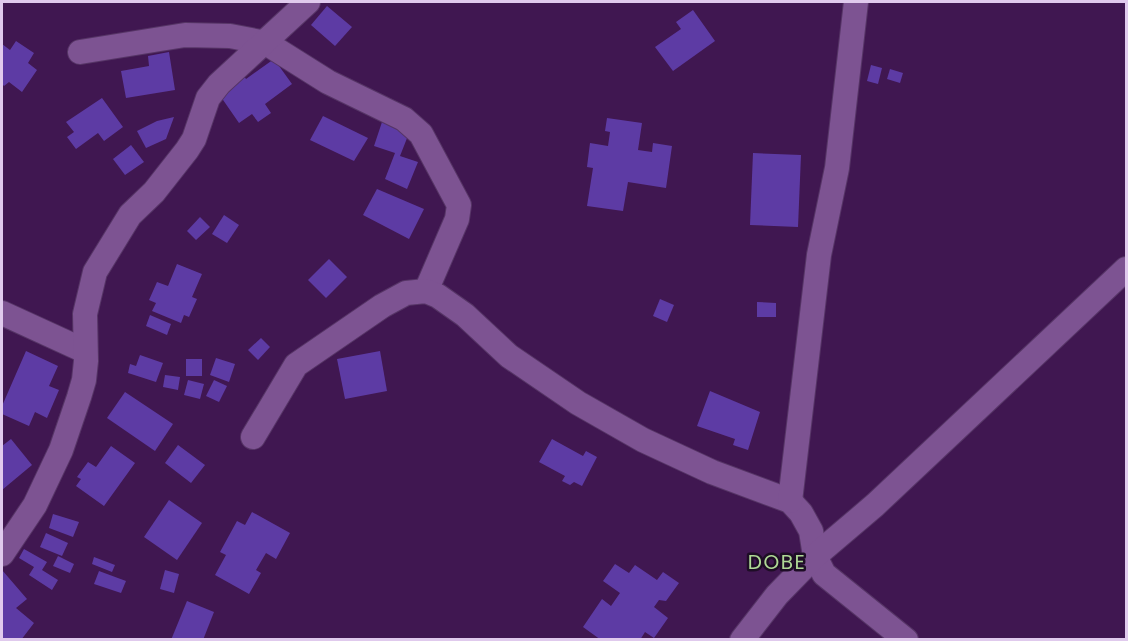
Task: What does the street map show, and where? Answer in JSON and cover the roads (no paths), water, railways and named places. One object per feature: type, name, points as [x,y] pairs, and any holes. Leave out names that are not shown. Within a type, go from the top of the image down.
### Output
[{"type":"street","points":[[2,554],[35,505],[61,450],[84,380],[85,314],[95,272],[130,215],[154,192],[187,150],[194,139],[208,98],[219,84],[308,2]]},
{"type":"street","points":[[790,501],[819,255],[837,168],[856,2]]},
{"type":"street","points":[[80,52],[185,35],[230,36],[266,43],[328,82],[404,119],[422,134],[459,205],[457,219],[426,291]]},
{"type":"street","points":[[742,639],[777,595],[815,556],[875,505],[1126,269]]},
{"type":"street","points":[[253,437],[296,365],[344,330],[406,292],[426,291],[438,296],[465,315],[509,356],[587,408],[643,440],[702,468],[790,501],[801,513],[811,531],[815,556],[824,574],[906,639]]},
{"type":"street","points":[[2,313],[85,351]]},
{"type":"district","name":"DOBE","points":[[777,562]]}]
